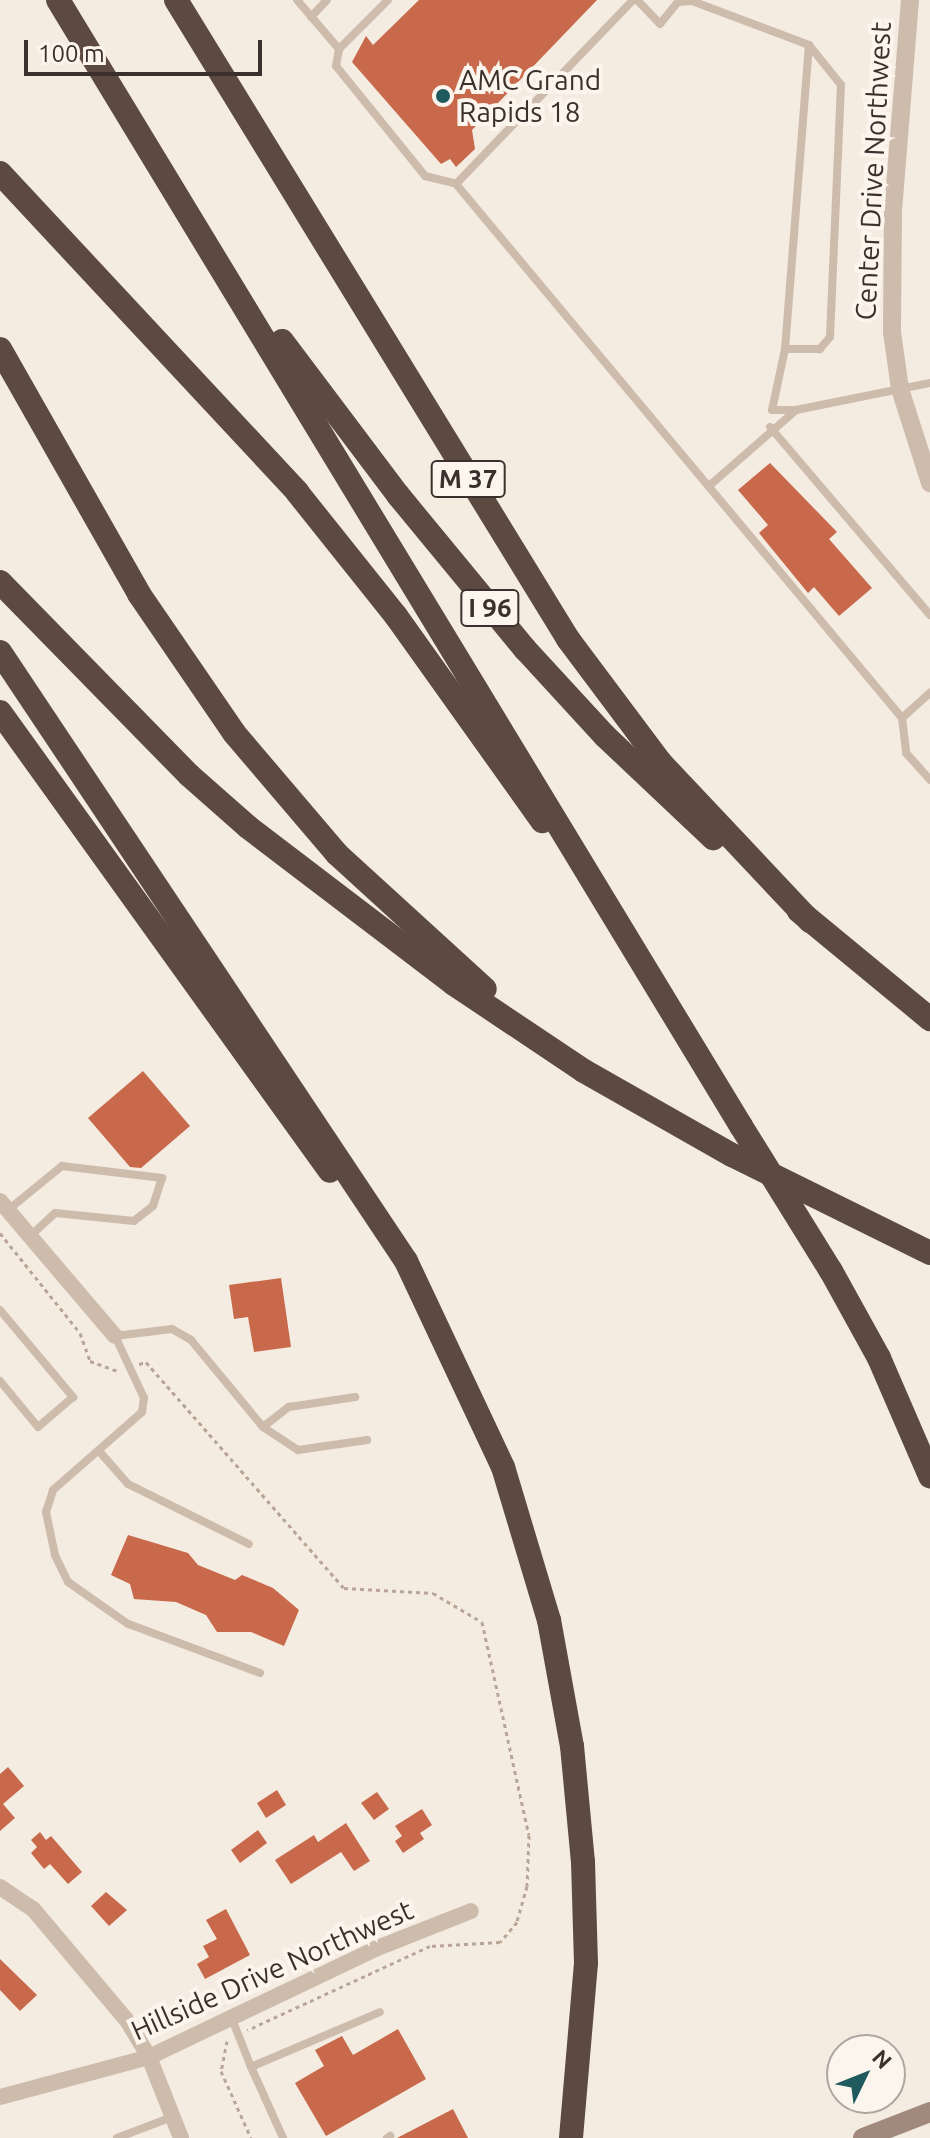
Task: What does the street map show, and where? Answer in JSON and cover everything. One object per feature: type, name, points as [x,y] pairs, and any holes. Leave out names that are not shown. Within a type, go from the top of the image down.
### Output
[{"type":"highway","name":"I 96","points":[[58,0],[214,254],[398,495],[525,649],[677,807],[930,1019]]},
{"type":"highway","name":"M 37","points":[[176,0],[568,639],[660,762],[810,921]]},
{"type":"highway","points":[[0,173],[297,492],[435,669],[548,830],[585,871]]},
{"type":"highway","points":[[214,254],[585,871],[831,1271],[879,1358],[930,1476]]},
{"type":"highway","points":[[0,349],[155,619],[278,789],[396,913],[584,1071]]},
{"type":"highway","points":[[0,582],[142,731],[248,827],[454,984],[584,1071],[732,1155],[930,1253]]},
{"type":"highway","points":[[0,652],[406,1261],[503,1467],[552,1635],[572,1746],[583,1862],[585,1978],[571,2138]]},
{"type":"highway","points":[[0,712],[336,1179],[406,1261]]},
{"type":"main road","points":[[863,2138],[930,2112]]},
{"type":"street","name":"Center Drive Northwest","points":[[910,0],[893,212],[892,332],[900,389],[930,483]]},
{"type":"street","points":[[4,1205],[115,1336]]},
{"type":"street","points":[[0,1887],[33,1909],[67,1946],[149,2057],[181,2138]]},
{"type":"street","name":"Hillside Drive Northwest","points":[[0,2097],[149,2057],[234,2027],[375,1949],[471,1911]]},
{"type":"lane","points":[[297,0],[339,49]]},
{"type":"lane","points":[[311,17],[327,0]]},
{"type":"lane","points":[[388,0],[339,49],[336,66],[425,176],[456,184],[709,486],[902,718],[906,753],[930,780]]},
{"type":"lane","points":[[456,184],[635,0],[660,24],[678,2],[692,1],[809,45],[843,92],[830,337],[820,349],[785,349]]},
{"type":"lane","points":[[809,45],[785,349],[772,410],[796,410],[930,383]]},
{"type":"lane","points":[[709,486],[770,427],[796,410]]},
{"type":"lane","points":[[770,427],[930,615]]},
{"type":"lane","points":[[902,718],[930,693]]},
{"type":"lane","points":[[4,1205],[62,1166],[162,1178],[153,1206],[134,1221],[55,1213],[30,1236]]},
{"type":"lane","points":[[0,1310],[73,1397],[38,1427],[0,1381]]},
{"type":"lane","points":[[260,1673],[128,1624],[68,1582],[47,1527],[49,1499],[142,1412],[144,1398],[115,1336],[172,1329],[191,1340],[263,1427],[298,1450],[367,1440]]},
{"type":"lane","points":[[263,1427],[289,1407],[355,1397]]},
{"type":"lane","points":[[99,1451],[128,1484],[249,1544]]},
{"type":"lane","points":[[251,2067],[380,2012]]},
{"type":"lane","points":[[234,2027],[283,2138]]},
{"type":"lane","points":[[117,2138],[173,2116]]},
{"type":"path","points":[[0,1233],[80,1333],[90,1361],[113,1371],[146,1362],[344,1588],[433,1593],[482,1622],[529,1835],[527,1886],[517,1922],[500,1942],[430,1946],[234,2027],[227,2039],[221,2071],[251,2138]]},
{"type":"building","name":"AMC Grand Rapids 18","points":[[419,0],[597,0],[472,130],[475,149],[456,167],[450,159],[441,164],[352,62],[366,36],[373,45]]},
{"type":"building","points":[[770,463],[837,532],[829,539],[872,588],[839,616],[814,587],[808,593],[759,533],[768,525],[738,490]]},
{"type":"building","points":[[143,1071],[190,1126],[141,1168],[130,1167],[88,1118]]},
{"type":"building","points":[[281,1278],[291,1347],[254,1352],[248,1317],[234,1319],[229,1285]]},
{"type":"building","points":[[128,1535],[188,1553],[198,1565],[235,1580],[242,1575],[273,1588],[299,1610],[284,1646],[251,1632],[217,1632],[206,1615],[176,1602],[134,1599],[130,1584],[111,1575]]},
{"type":"building","points":[[8,1767],[24,1786],[3,1804],[15,1818],[0,1831],[0,1774]]},
{"type":"building","points":[[277,1790],[286,1805],[266,1818],[257,1803]]},
{"type":"building","points":[[377,1792],[389,1809],[374,1820],[361,1803]]},
{"type":"building","points":[[422,1809],[432,1825],[420,1833],[424,1839],[403,1853],[395,1841],[402,1836],[395,1826]]},
{"type":"building","points":[[346,1823],[370,1861],[354,1871],[341,1852],[291,1884],[275,1860],[314,1835],[318,1842]]},
{"type":"building","points":[[258,1830],[267,1843],[240,1863],[231,1850]]},
{"type":"building","points":[[40,1832],[46,1840],[51,1836],[82,1872],[68,1884],[50,1864],[44,1869],[31,1853],[37,1847],[31,1840]]},
{"type":"building","points":[[106,1892],[127,1910],[109,1926],[91,1906]]},
{"type":"building","points":[[226,1909],[250,1955],[205,1979],[197,1964],[209,1957],[203,1946],[217,1939],[206,1920]]},
{"type":"building","points":[[0,1959],[37,1995],[20,2011],[0,1990]]},
{"type":"building","points":[[398,2029],[426,2079],[326,2136],[295,2083],[324,2066],[315,2050],[342,2036],[353,2055]]},
{"type":"building","points":[[453,2109],[468,2138],[397,2138]]},
{"type":"place","name":"AMC Grand Rapids 18","points":[[443,96]]}]
